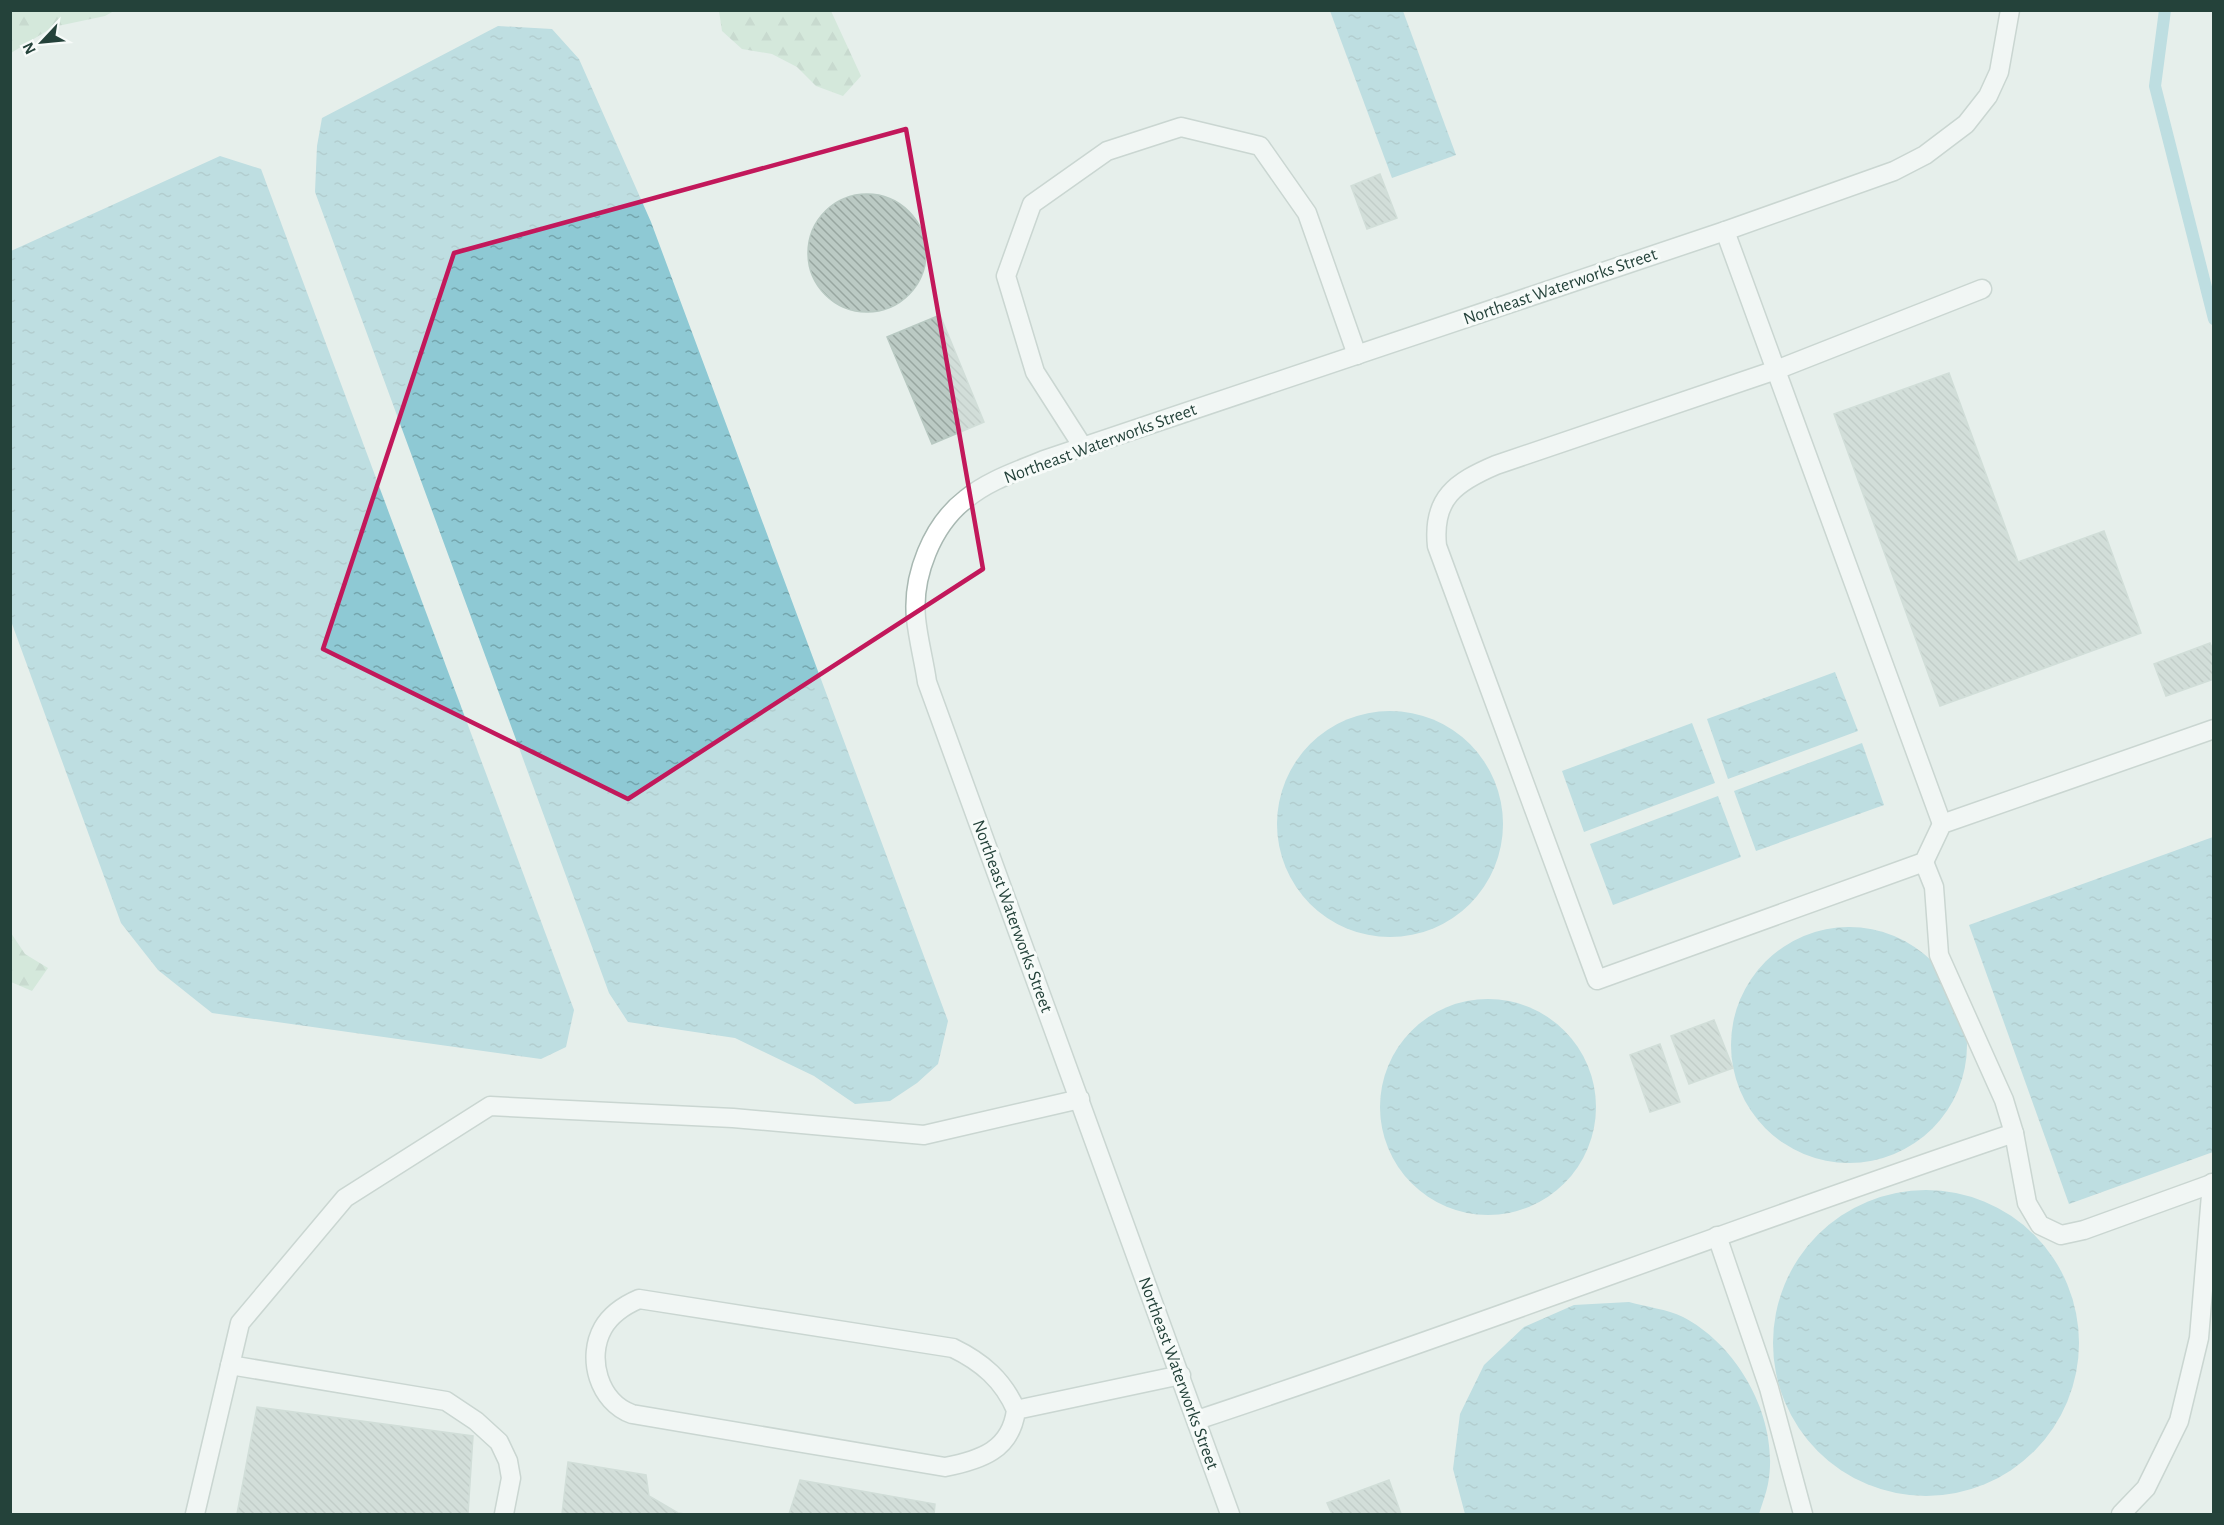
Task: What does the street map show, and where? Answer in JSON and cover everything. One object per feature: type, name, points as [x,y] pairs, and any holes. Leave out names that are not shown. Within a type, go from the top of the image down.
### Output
[{"type":"street","name":"Northeast Waterworks Street","points":[[1230,1515],[927,682],[915,617],[918,585],[924,558],[937,532],[964,500],[988,484],[1083,447],[1725,231],[1894,171],[1934,149],[1966,124],[1988,96],[1999,72],[2010,10]]},
{"type":"street","points":[[1083,447],[1035,372],[1006,276],[1032,204],[1107,150],[1181,127],[1260,146],[1307,213],[1357,355]]},
{"type":"street","points":[[1725,231],[1942,824]]},
{"type":"street","points":[[1982,289],[1776,370],[1496,465],[1469,477],[1453,489],[1439,508],[1435,524],[1437,546],[1597,980],[1924,862],[1942,824],[2214,729]]},
{"type":"street","points":[[1924,862],[1934,887],[1939,955],[2004,1100],[2014,1133],[2027,1203],[2040,1225],[2061,1235],[2084,1230],[2213,1183],[2199,1338],[2179,1421],[2146,1488],[2121,1515]]},
{"type":"street","points":[[195,1515],[240,1323],[345,1198],[490,1106],[733,1118],[924,1135],[1080,1098]]},
{"type":"street","points":[[1197,1420],[2014,1133]]},
{"type":"street","points":[[1717,1236],[1769,1388],[1803,1515]]},
{"type":"street","points":[[639,1299],[662,1302],[953,1348],[984,1366],[1000,1381],[1016,1410],[1015,1422],[1007,1439],[993,1453],[975,1461],[945,1467],[632,1414],[618,1409],[609,1400],[596,1366],[597,1344],[603,1328],[626,1304],[639,1299]]},
{"type":"street","points":[[230,1365],[446,1401],[476,1421],[499,1442],[508,1461],[511,1478],[504,1515]]},
{"type":"street","points":[[1016,1410],[1181,1376]]},
{"type":"highlighted area","points":[[906,129],[983,569],[628,799],[323,649],[454,253]]},
{"type":"green space","points":[[11,10],[114,11],[105,16],[53,27],[11,53]]},
{"type":"green space","points":[[719,11],[831,11],[861,76],[843,96],[816,86],[797,67],[772,54],[742,49],[722,31]]},
{"type":"green space","points":[[11,933],[25,954],[48,968],[32,991],[11,982]]},
{"type":"water","points":[[1330,11],[1403,11],[1456,155],[1392,178]]},
{"type":"water","points":[[498,26],[552,29],[579,59],[651,222],[948,1021],[938,1064],[917,1083],[890,1101],[855,1104],[814,1076],[735,1038],[628,1022],[609,993],[315,192],[317,146],[322,118]]},
{"type":"water","points":[[220,156],[261,169],[574,1010],[566,1047],[541,1059],[212,1013],[158,970],[121,923],[11,621],[11,251]]},
{"type":"water","points":[[1835,672],[1858,731],[1728,779],[1707,719]]},
{"type":"water","points":[[1390,711],[1423,716],[1433,720],[1453,730],[1470,744],[1484,761],[1494,781],[1498,791],[1503,824],[1498,857],[1494,867],[1484,887],[1470,904],[1453,918],[1433,928],[1423,932],[1390,937],[1357,932],[1347,928],[1327,918],[1310,904],[1296,887],[1286,867],[1282,857],[1277,824],[1282,791],[1286,781],[1296,761],[1310,744],[1327,730],[1347,720],[1357,716]]},
{"type":"water","points":[[1692,723],[1715,783],[1584,832],[1562,771]]},
{"type":"water","points":[[1862,743],[1884,805],[1756,851],[1734,791]]},
{"type":"water","points":[[1718,796],[1741,857],[1613,905],[1590,844]]},
{"type":"water","points":[[2213,837],[2213,1152],[2069,1204],[1969,925]]},
{"type":"water","points":[[1837,927],[1861,927],[1883,932],[1905,941],[1933,961],[1947,979],[1958,1000],[1965,1022],[1967,1045],[1965,1068],[1958,1090],[1947,1111],[1933,1129],[1905,1149],[1883,1158],[1861,1163],[1837,1163],[1815,1158],[1793,1149],[1765,1129],[1745,1101],[1736,1079],[1731,1057],[1731,1033],[1736,1011],[1745,989],[1765,961],[1793,941],[1815,932]]},
{"type":"water","points":[[1488,999],[1509,1001],[1529,1007],[1548,1017],[1564,1031],[1578,1047],[1588,1066],[1594,1086],[1596,1107],[1594,1128],[1588,1148],[1578,1167],[1564,1183],[1548,1197],[1529,1207],[1509,1213],[1488,1215],[1467,1213],[1447,1207],[1428,1197],[1412,1183],[1398,1167],[1388,1148],[1382,1128],[1380,1107],[1382,1086],[1388,1066],[1398,1047],[1412,1031],[1428,1017],[1447,1007],[1467,1001]]},
{"type":"water","points":[[1926,1190],[1956,1193],[1984,1202],[2011,1216],[2034,1235],[2053,1258],[2067,1285],[2076,1313],[2079,1343],[2076,1373],[2067,1401],[2053,1428],[2034,1451],[2011,1470],[1984,1484],[1956,1493],[1926,1496],[1896,1493],[1868,1484],[1841,1470],[1818,1451],[1799,1428],[1785,1401],[1776,1373],[1773,1343],[1776,1313],[1785,1285],[1799,1258],[1818,1235],[1841,1216],[1868,1202],[1896,1193]]},
{"type":"water","points":[[1629,1302],[1677,1314],[1703,1330],[1722,1346],[1751,1387],[1768,1435],[1770,1460],[1768,1484],[1759,1514],[1465,1514],[1453,1469],[1460,1414],[1484,1365],[1524,1327],[1574,1305]]},
{"type":"building","points":[[1380,174],[1397,218],[1367,229],[1351,186]]},
{"type":"building","points":[[867,194],[890,198],[909,211],[922,230],[926,253],[922,276],[909,295],[890,308],[867,312],[844,308],[825,295],[812,276],[808,253],[812,230],[825,211],[844,198]]},
{"type":"building","points":[[940,315],[984,422],[932,444],[887,337]]},
{"type":"building","points":[[1949,373],[2018,562],[2104,531],[2141,633],[1940,706],[1834,414]]},
{"type":"building","points":[[2210,643],[2214,653],[2214,679],[2166,696],[2154,664]]},
{"type":"building","points":[[1714,1020],[1733,1068],[1689,1084],[1671,1036]]},
{"type":"building","points":[[1660,1044],[1680,1102],[1650,1112],[1630,1055]]},
{"type":"building","points":[[257,1407],[473,1436],[468,1514],[237,1514]]},
{"type":"building","points":[[568,1462],[646,1475],[649,1496],[678,1513],[685,1514],[562,1514]]},
{"type":"building","points":[[800,1480],[935,1504],[934,1514],[789,1514]]},
{"type":"building","points":[[1389,1480],[1401,1514],[1332,1514],[1327,1503]]},
{"type":"waterway","points":[[2165,10],[2155,86],[2214,319]]}]
